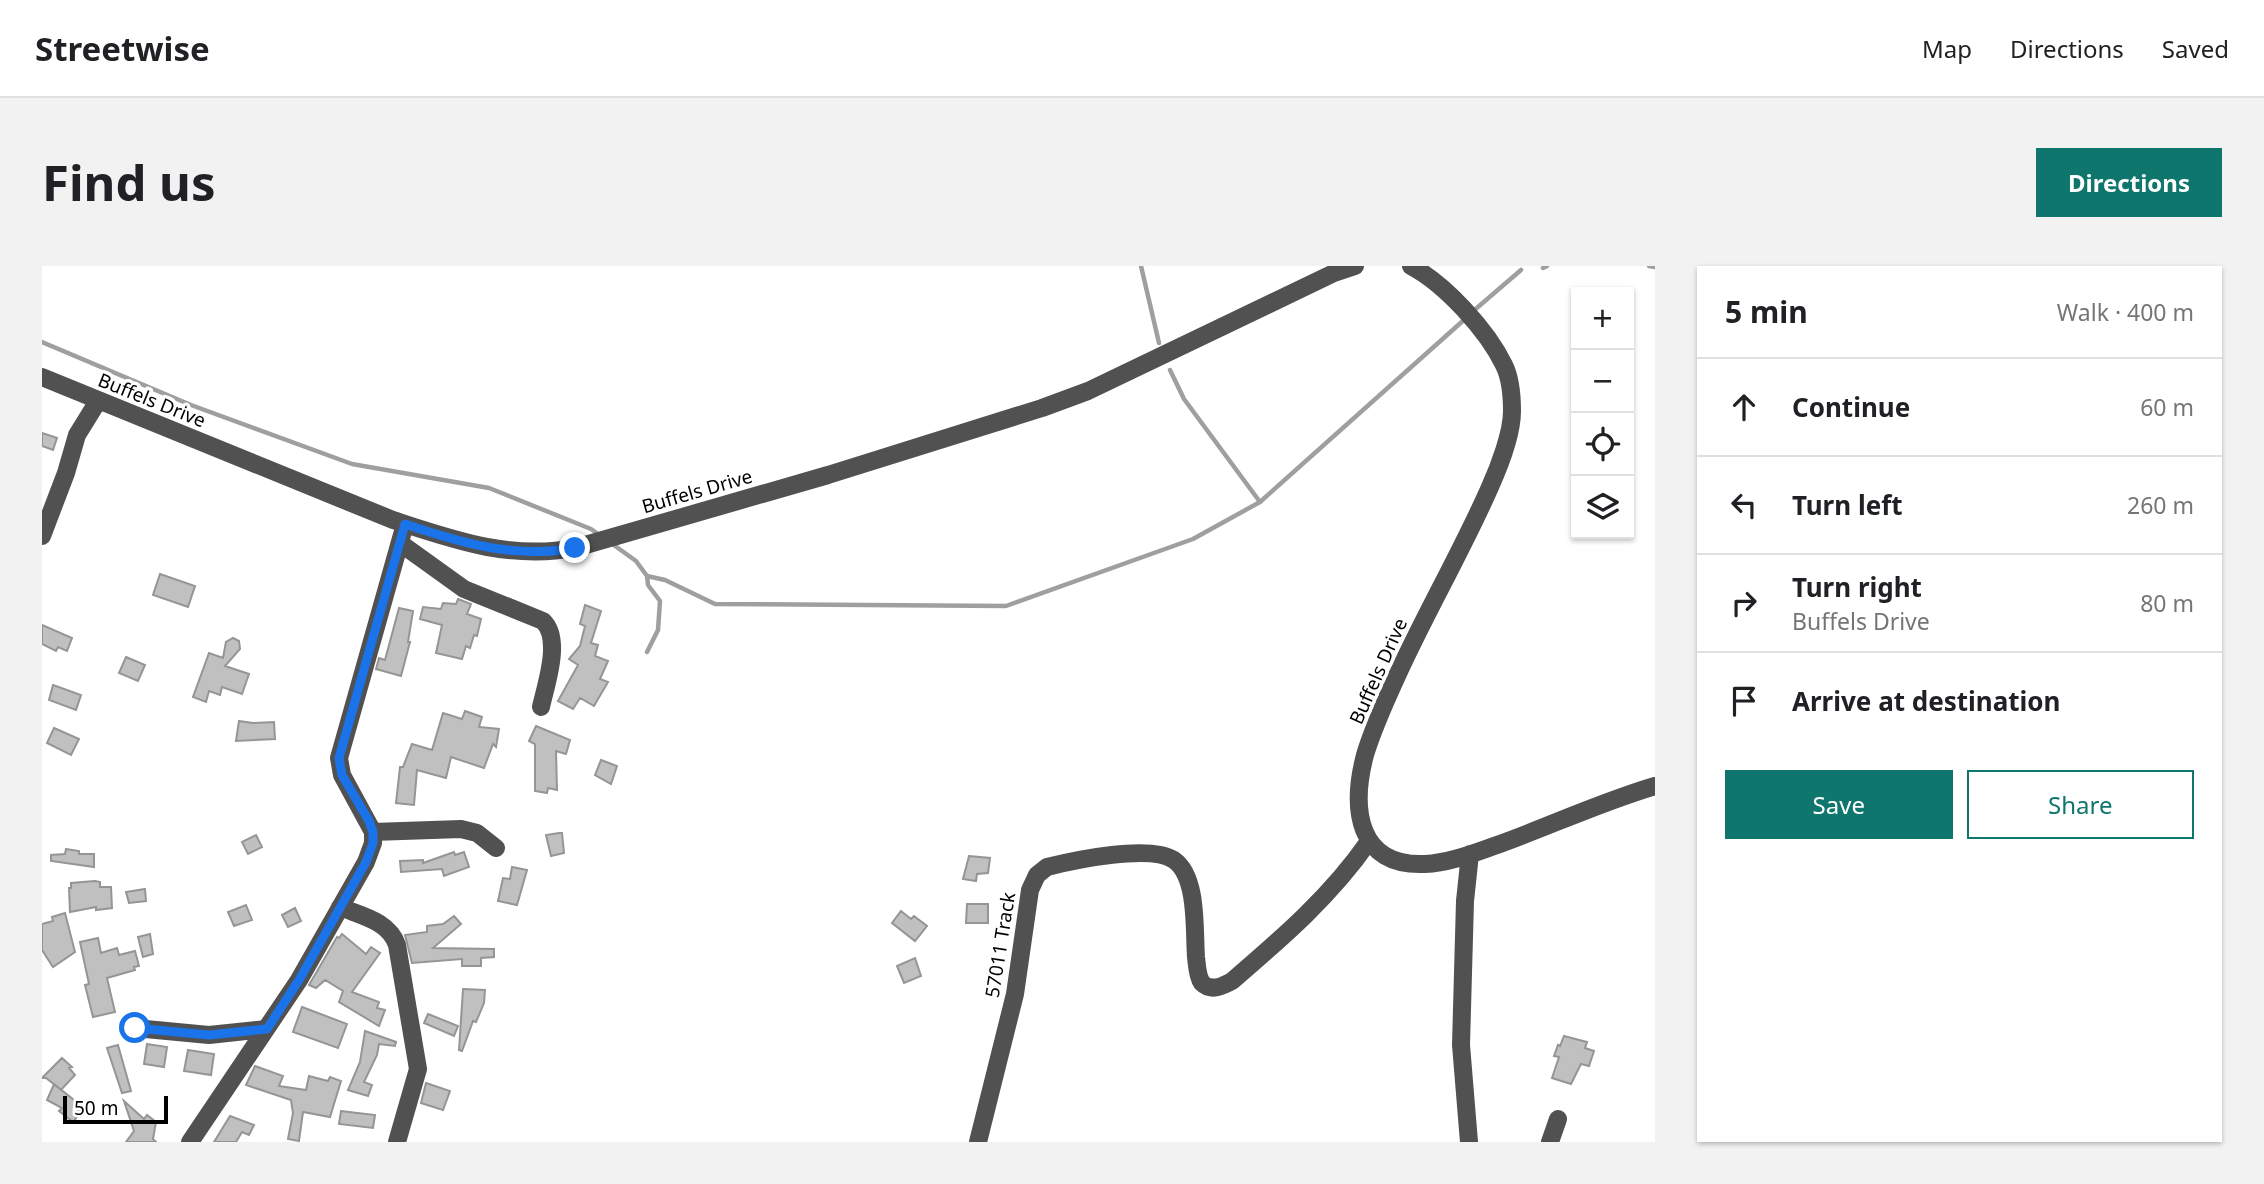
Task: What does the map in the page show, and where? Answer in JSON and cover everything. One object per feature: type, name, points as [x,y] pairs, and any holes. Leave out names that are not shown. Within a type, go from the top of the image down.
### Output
[{"type":"street","name":"Buffels Drive","points":[[42,377],[405,524],[452,540],[496,550],[550,552],[575,548],[828,475],[1042,408],[1087,391],[1355,266]]},
{"type":"street","name":"Buffels Drive","points":[[1369,841],[1360,822],[1359,796],[1364,756],[1377,720],[1417,632],[1491,486],[1504,451],[1513,414],[1511,386],[1504,366],[1487,337],[1428,275],[1411,266]]},
{"type":"street","points":[[42,536],[77,435],[98,401]]},
{"type":"street","points":[[190,1142],[299,980],[366,862],[373,843],[369,821],[342,775],[339,758],[405,524]]},
{"type":"street","points":[[400,543],[464,589],[543,621],[550,628],[550,668],[541,706]]},
{"type":"street","points":[[1369,841],[1383,856],[1400,862],[1435,863],[1470,854],[1655,786]]},
{"type":"street","points":[[373,832],[461,829],[477,833],[496,848]]},
{"type":"street","name":"57011 Track","points":[[978,1142],[1015,994],[1030,890],[1037,875],[1047,867],[1138,852],[1155,852],[1172,859],[1184,870],[1191,884],[1202,982],[1210,987],[1220,988],[1232,981],[1323,900],[1369,841]]},
{"type":"street","points":[[1469,1142],[1461,1045],[1465,901],[1470,854]]},
{"type":"street","points":[[340,907],[376,921],[393,935],[397,945],[418,1069],[397,1142]]},
{"type":"street","points":[[135,1028],[209,1035],[267,1029]]},
{"type":"street","points":[[1550,1142],[1558,1119]]},
{"type":"building","points":[[42,433],[57,438],[53,450],[42,446]]},
{"type":"building","points":[[160,574],[195,586],[188,607],[153,595]]},
{"type":"building","points":[[458,599],[471,604],[467,614],[481,619],[477,636],[474,635],[470,648],[466,646],[462,659],[436,653],[442,625],[420,619],[423,607],[441,609],[443,603],[456,604]]},
{"type":"building","points":[[585,605],[601,611],[591,643],[598,645],[595,656],[608,661],[600,679],[608,682],[594,706],[580,698],[573,709],[558,701],[578,665],[569,659],[580,646],[585,626],[580,624]]},
{"type":"building","points":[[399,608],[413,611],[410,642],[401,676],[376,669],[379,658],[385,660]]},
{"type":"building","points":[[42,625],[72,638],[67,651],[58,647],[56,651],[42,644]]},
{"type":"building","points":[[233,638],[239,641],[240,649],[225,666],[249,674],[242,694],[222,687],[220,695],[209,691],[206,702],[193,697],[209,653],[223,658],[226,642]]},
{"type":"building","points":[[126,657],[145,665],[138,681],[119,673]]},
{"type":"building","points":[[53,685],[81,695],[76,710],[49,700]]},
{"type":"building","points":[[465,711],[482,717],[479,727],[499,729],[496,747],[493,744],[484,768],[451,757],[446,778],[417,770],[414,805],[396,803],[400,767],[403,767],[412,744],[432,750],[443,713],[462,719]]},
{"type":"building","points":[[239,721],[274,722],[275,739],[236,741]]},
{"type":"building","points":[[536,726],[570,740],[566,754],[556,751],[557,790],[548,788],[547,793],[535,791],[535,744],[529,741]]},
{"type":"building","points":[[54,728],[79,739],[71,755],[47,743]]},
{"type":"building","points":[[601,760],[617,766],[611,784],[595,775]]},
{"type":"building","points":[[562,833],[564,853],[551,856],[546,835]]},
{"type":"building","points":[[256,835],[262,847],[248,854],[242,842]]},
{"type":"building","points":[[66,849],[79,851],[79,854],[94,854],[94,867],[51,861],[51,855],[65,854]]},
{"type":"building","points":[[454,852],[455,855],[464,852],[469,867],[444,876],[442,869],[401,872],[400,861],[423,860],[423,863]]},
{"type":"building","points":[[969,856],[990,858],[988,873],[977,874],[976,881],[963,879]]},
{"type":"building","points":[[512,867],[527,870],[517,905],[498,901],[503,878],[510,879]]},
{"type":"building","points":[[100,882],[100,887],[111,887],[112,908],[96,910],[96,907],[70,912],[71,883]]},
{"type":"building","points":[[145,889],[146,901],[129,903],[126,892]]},
{"type":"building","points":[[967,904],[988,904],[988,923],[966,923]]},
{"type":"building","points":[[246,905],[252,920],[234,926],[228,912]]},
{"type":"building","points":[[295,908],[301,921],[288,927],[282,915]]},
{"type":"building","points":[[901,911],[911,919],[914,916],[927,926],[915,941],[892,923]]},
{"type":"building","points":[[65,913],[75,952],[53,967],[42,950],[42,924]]},
{"type":"building","points":[[454,916],[461,924],[433,948],[494,949],[494,957],[481,958],[481,966],[462,966],[462,959],[412,963],[405,935],[427,932],[427,926],[443,924]]},
{"type":"building","points":[[150,934],[153,954],[143,957],[138,937]]},
{"type":"building","points":[[342,934],[366,954],[371,947],[380,953],[352,992],[379,1002],[377,1008],[385,1010],[379,1026],[339,1002],[343,991],[325,980],[316,988],[309,985],[337,937]]},
{"type":"building","points":[[98,938],[101,953],[117,948],[119,955],[135,951],[139,966],[134,967],[135,970],[107,978],[115,1012],[93,1017],[85,985],[89,984],[80,942]]},
{"type":"building","points":[[915,958],[921,976],[904,983],[897,966]]},
{"type":"building","points":[[463,989],[485,990],[484,1003],[476,1022],[473,1021],[462,1051],[459,1050]]},
{"type":"building","points":[[302,1007],[347,1024],[338,1048],[293,1032]]},
{"type":"building","points":[[428,1014],[458,1026],[454,1036],[424,1023]]},
{"type":"building","points":[[365,1031],[396,1042],[395,1046],[379,1044],[377,1055],[364,1082],[372,1085],[368,1096],[348,1090],[360,1062]]},
{"type":"building","points":[[1564,1036],[1587,1042],[1585,1048],[1594,1051],[1589,1066],[1581,1064],[1571,1084],[1552,1078],[1559,1057],[1554,1056]]},
{"type":"building","points":[[147,1044],[167,1047],[164,1067],[144,1064]]},
{"type":"building","points":[[118,1045],[131,1091],[122,1093],[107,1048]]},
{"type":"building","points":[[188,1050],[214,1054],[211,1075],[184,1071]]},
{"type":"building","points":[[62,1058],[72,1067],[69,1068],[75,1075],[61,1090],[46,1078],[42,1078]]},
{"type":"building","points":[[255,1066],[283,1076],[279,1086],[306,1090],[309,1076],[328,1081],[330,1077],[341,1081],[330,1117],[303,1112],[299,1141],[288,1139],[293,1113],[291,1100],[246,1085]]},
{"type":"building","points":[[426,1083],[450,1091],[443,1110],[421,1103]]},
{"type":"building","points":[[54,1084],[84,1108],[73,1122],[59,1111],[62,1108],[47,1100]]},
{"type":"building","points":[[124,1101],[144,1119],[147,1115],[156,1122],[153,1139],[156,1142],[126,1142],[134,1131]]},
{"type":"building","points":[[341,1111],[375,1115],[373,1128],[339,1124]]},
{"type":"building","points":[[230,1116],[254,1125],[249,1135],[242,1132],[236,1142],[214,1142]]},
{"type":"waterway","points":[[1141,266],[1159,343]]},
{"type":"waterway","points":[[1543,268],[1547,266]]},
{"type":"waterway","points":[[1649,266],[1655,267]]},
{"type":"waterway","points":[[1471,313],[1521,270]]},
{"type":"waterway","points":[[611,543],[636,561],[647,576],[665,580],[715,604],[1006,606],[1193,539],[1260,502],[1465,319]]},
{"type":"waterway","points":[[42,342],[191,405],[352,464],[489,488],[591,529],[601,536]]},
{"type":"waterway","points":[[1170,370],[1184,399],[1260,502]]},
{"type":"waterway","points":[[647,576],[648,585],[660,601],[658,630],[647,652]]},
{"type":"route","points":[[135,1028],[209,1035],[267,1029],[299,980],[366,862],[373,843],[373,832],[342,775],[339,758],[405,524],[452,540],[496,550],[526,553],[575,548]]}]
